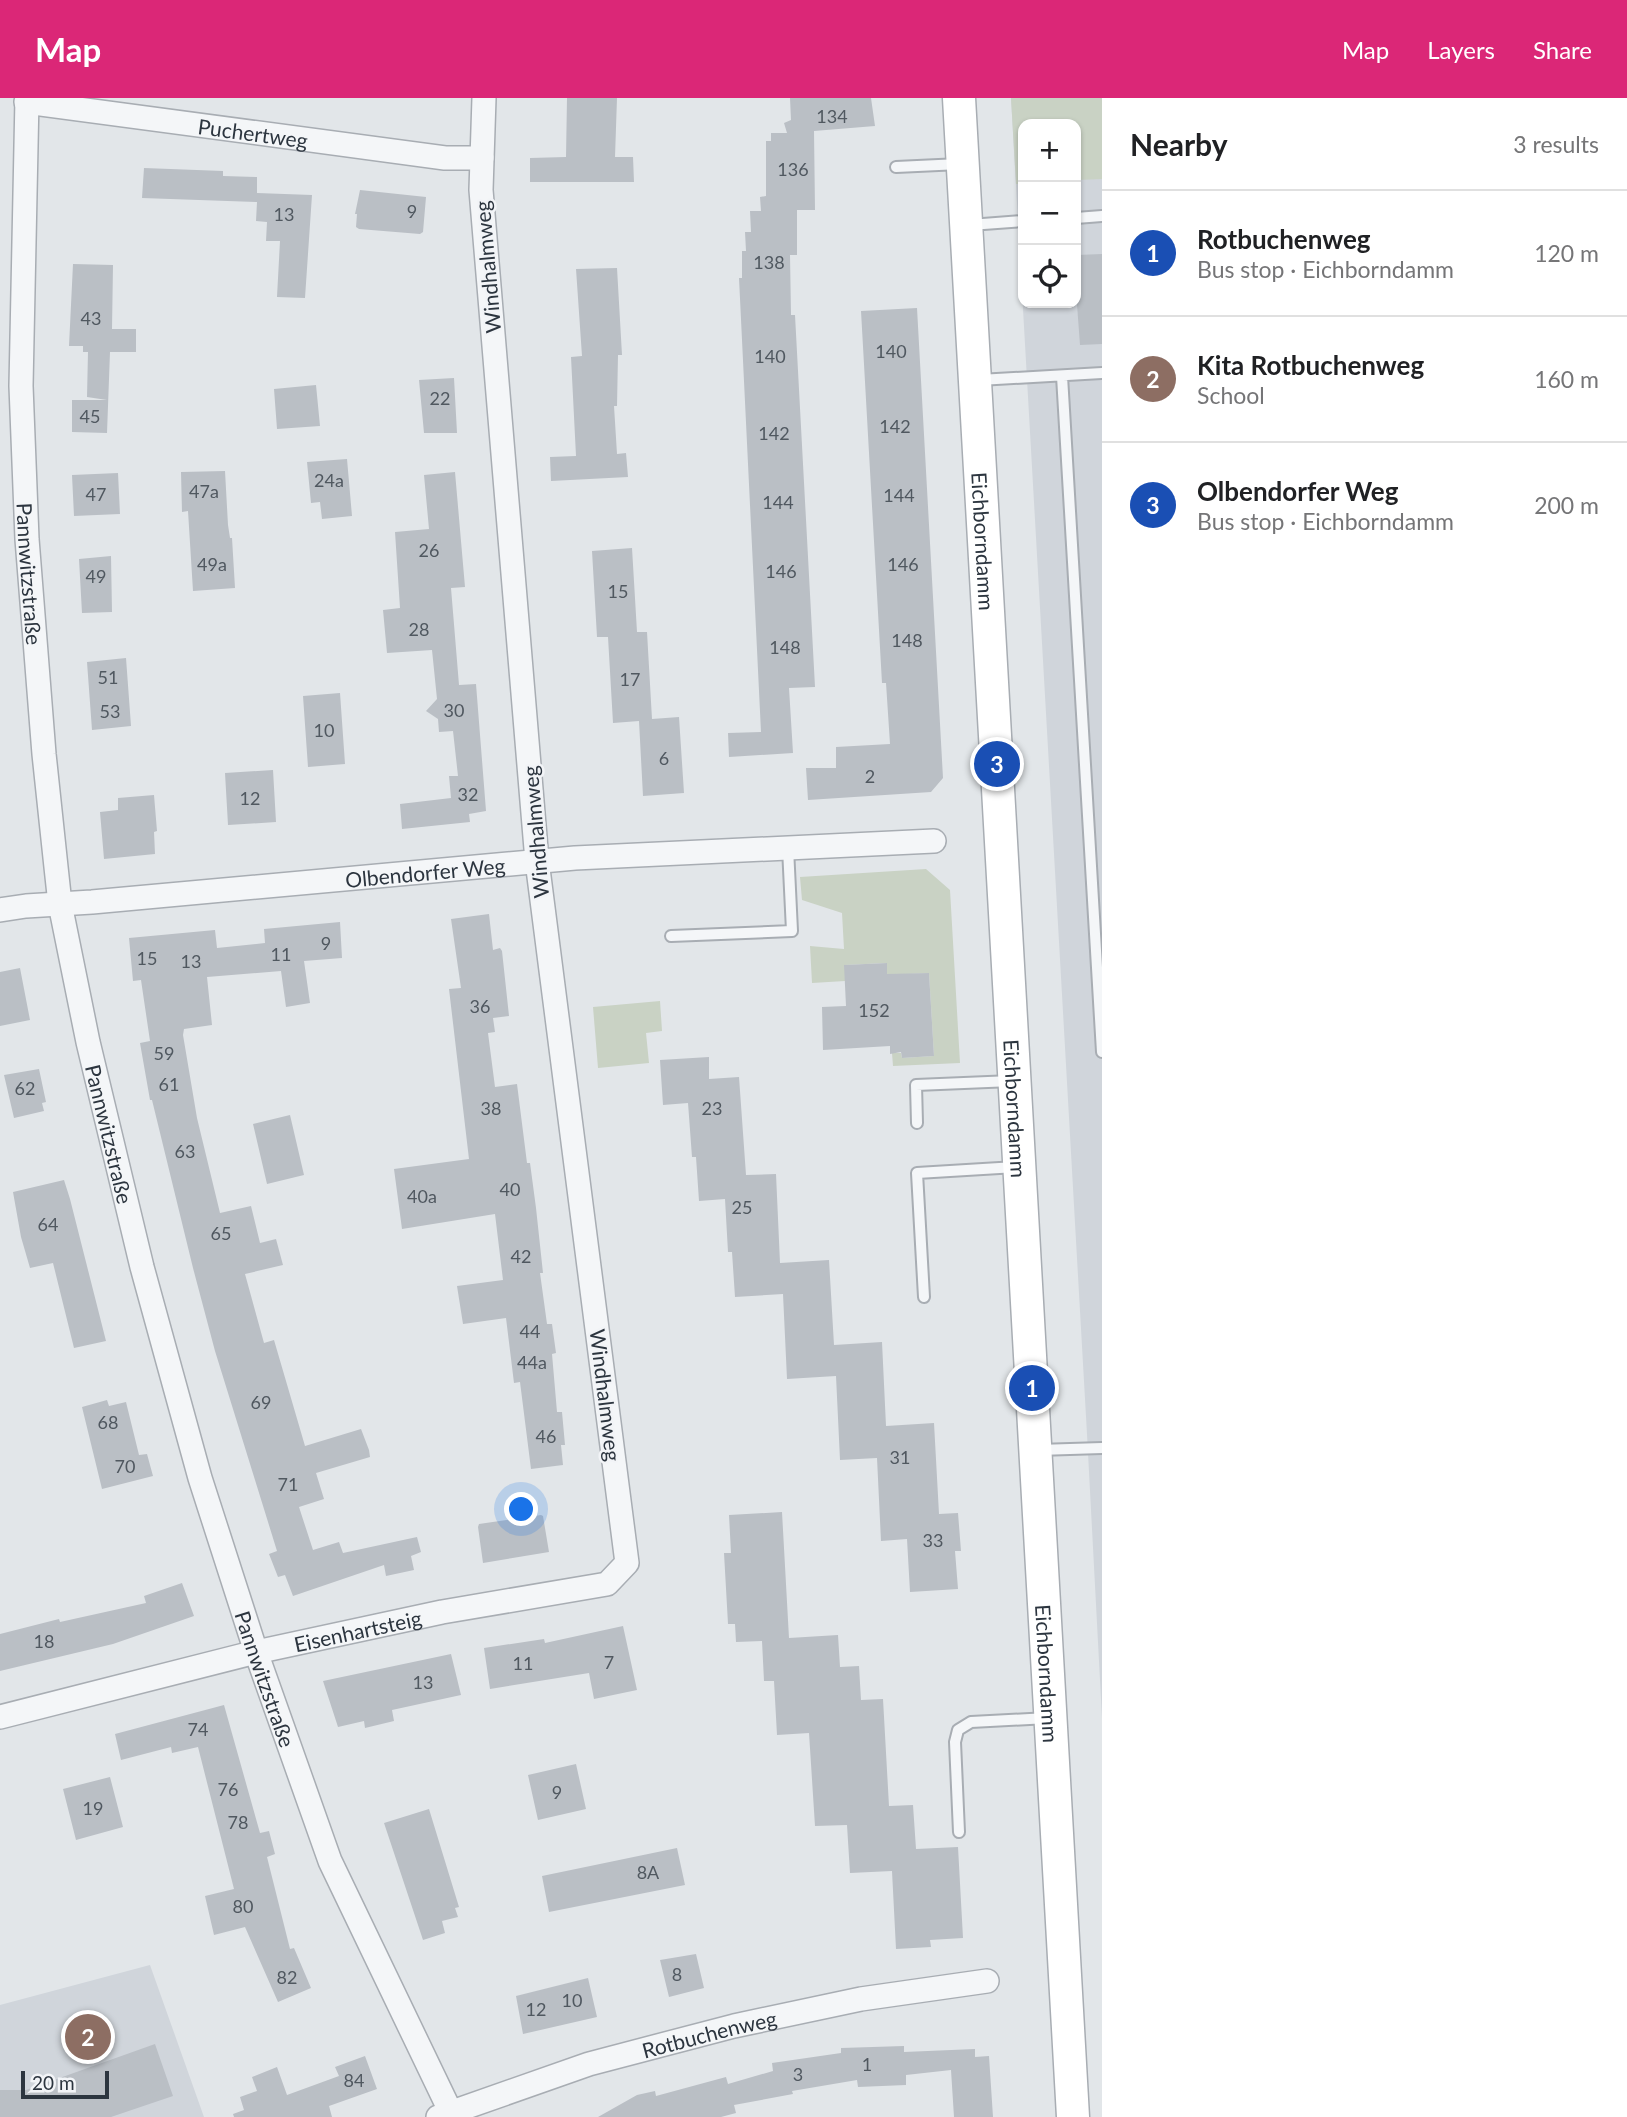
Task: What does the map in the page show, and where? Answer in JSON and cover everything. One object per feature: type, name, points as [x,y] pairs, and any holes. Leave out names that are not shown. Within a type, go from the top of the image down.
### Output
[{"type":"main road","name":"Eichborndamm","points":[[959,98],[1073,2117]]},
{"type":"street","name":"Windhalmweg","points":[[484,98],[481,190],[537,861],[627,1563]]},
{"type":"street","name":"Puchertweg","points":[[26,100],[431,156],[482,158]]},
{"type":"street","name":"Pannwitzstraße","points":[[26,100],[21,386],[27,539],[44,754],[60,904],[88,1042],[142,1268],[200,1478],[256,1652],[330,1861],[447,2115]]},
{"type":"street","name":"Olbendorfer Weg","points":[[0,911],[26,906],[537,861],[934,841]]},
{"type":"street","name":"Eisenhartsteig","points":[[0,1717],[256,1652],[442,1612],[607,1584],[627,1563]]},
{"type":"street","name":"Rotbuchenweg","points":[[447,2115],[589,2064],[734,2025],[861,1999],[987,1981]]},
{"type":"lane","points":[[896,167],[963,164]]},
{"type":"lane","points":[[1081,218],[1102,216]]},
{"type":"lane","points":[[966,225],[1018,222]]},
{"type":"lane","points":[[975,380],[1102,373]]},
{"type":"lane","points":[[1062,376],[1102,1052]]},
{"type":"lane","points":[[671,936],[792,931],[788,848]]},
{"type":"lane","points":[[917,1123],[916,1085],[1014,1081]]},
{"type":"lane","points":[[924,1297],[917,1173],[1019,1167]]},
{"type":"lane","points":[[1036,1450],[1102,1447]]},
{"type":"lane","points":[[959,1832],[955,1742],[958,1730],[971,1722],[1050,1717]]},
{"type":"shaded area","points":[[1011,98],[1102,98],[1102,1718],[1023,308],[1081,308],[1081,119],[1018,119],[1018,221]]},
{"type":"shaded area","points":[[150,1965],[204,2117],[0,2117],[0,2005]]},
{"type":"green space","points":[[1011,98],[1102,98],[1102,179],[1081,180],[1081,119],[1018,119],[1016,184]]},
{"type":"green space","points":[[926,869],[950,890],[960,1063],[893,1066],[892,1053],[901,1053],[902,1058],[934,1056],[929,973],[887,975],[886,963],[845,965],[845,981],[812,983],[810,946],[844,949],[842,913],[802,900],[800,877]]},
{"type":"green space","points":[[660,1001],[662,1031],[646,1033],[649,1063],[598,1068],[593,1007]]},
{"type":"building","points":[[567,98],[617,98],[615,157],[633,157],[634,182],[530,182],[530,158],[566,157]]},
{"type":"building","points":[[790,98],[871,98],[875,126],[814,131],[815,210],[797,210],[797,255],[790,255],[791,315],[795,315],[815,687],[789,688],[793,753],[729,757],[728,733],[761,732],[739,278],[742,278],[742,251],[746,251],[745,232],[751,232],[750,211],[761,211],[760,197],[766,196],[766,141],[771,141],[771,133],[787,133],[784,123],[791,120]]},
{"type":"building","points":[[144,168],[223,171],[223,176],[257,177],[257,193],[312,195],[305,298],[277,297],[280,241],[266,241],[267,222],[256,221],[257,202],[142,198]]},
{"type":"building","points":[[360,190],[426,197],[423,232],[420,234],[356,227],[355,214]]},
{"type":"building","points":[[1102,254],[1102,344],[1080,345],[1077,308],[1081,308],[1081,255]]},
{"type":"building","points":[[73,264],[113,265],[112,329],[136,329],[136,352],[110,352],[107,433],[72,432],[72,400],[107,400],[87,397],[88,352],[83,352],[83,346],[69,346]]},
{"type":"building","points":[[617,268],[622,355],[618,355],[617,406],[614,406],[617,454],[626,453],[628,477],[551,481],[550,457],[576,456],[571,357],[582,356],[576,269]]},
{"type":"building","points":[[917,308],[943,778],[931,792],[808,800],[806,768],[836,768],[836,747],[890,744],[886,683],[882,683],[861,311]]},
{"type":"building","points":[[454,378],[457,433],[424,433],[419,380]]},
{"type":"building","points":[[316,385],[320,426],[277,429],[274,389]]},
{"type":"building","points":[[347,459],[352,516],[322,519],[320,502],[311,503],[307,462]]},
{"type":"building","points":[[225,471],[235,588],[193,591],[188,511],[182,512],[181,472]]},
{"type":"building","points":[[455,472],[465,587],[451,588],[459,685],[476,684],[486,811],[469,814],[470,822],[402,829],[400,804],[451,798],[449,776],[458,776],[453,731],[439,732],[438,719],[426,711],[437,699],[432,650],[387,653],[383,610],[400,608],[395,532],[429,529],[424,475]]},
{"type":"building","points":[[118,473],[120,514],[74,516],[72,475]]},
{"type":"building","points":[[632,548],[637,632],[647,632],[652,719],[679,717],[684,793],[643,796],[639,721],[613,723],[608,637],[597,637],[592,551]]},
{"type":"building","points":[[111,556],[112,612],[82,613],[79,559]]},
{"type":"building","points":[[126,658],[131,726],[92,730],[87,662]]},
{"type":"building","points":[[340,693],[345,764],[308,767],[303,696]]},
{"type":"building","points":[[273,770],[276,822],[228,825],[225,773]]},
{"type":"building","points":[[154,795],[157,831],[154,832],[155,854],[104,859],[100,812],[118,810],[118,798]]},
{"type":"building","points":[[489,914],[493,950],[500,948],[502,951],[509,1016],[493,1018],[495,1032],[488,1033],[495,1087],[517,1084],[536,1208],[543,1273],[540,1273],[547,1324],[552,1324],[556,1353],[552,1354],[557,1412],[562,1412],[565,1445],[561,1445],[563,1465],[531,1469],[520,1382],[514,1383],[506,1318],[463,1324],[457,1286],[503,1280],[495,1214],[402,1229],[394,1169],[469,1159],[449,989],[461,988],[451,919]]},
{"type":"building","points":[[340,922],[342,958],[304,961],[310,1003],[286,1007],[281,971],[207,977],[212,1025],[184,1029],[183,1035],[197,1118],[220,1213],[251,1206],[260,1243],[276,1239],[283,1265],[245,1274],[264,1343],[274,1340],[305,1446],[361,1429],[369,1450],[370,1457],[316,1473],[324,1499],[299,1507],[313,1550],[339,1542],[343,1553],[417,1537],[421,1552],[411,1556],[414,1570],[386,1576],[384,1565],[293,1596],[285,1575],[278,1577],[269,1554],[277,1551],[215,1351],[150,1100],[140,1043],[150,1041],[141,980],[133,981],[129,938],[215,930],[217,948],[265,943],[264,929]]},
{"type":"building","points":[[887,963],[887,974],[929,973],[934,1056],[902,1058],[901,1052],[890,1054],[890,1046],[823,1050],[822,1007],[846,1006],[844,965]]},
{"type":"building","points":[[20,968],[30,1020],[0,1026],[0,972]]},
{"type":"building","points":[[709,1057],[709,1079],[739,1077],[746,1175],[776,1174],[780,1263],[829,1260],[834,1345],[882,1342],[886,1426],[934,1423],[939,1514],[958,1513],[961,1551],[955,1551],[958,1589],[910,1592],[907,1539],[881,1541],[877,1458],[840,1460],[836,1376],[787,1379],[783,1294],[735,1297],[732,1252],[728,1252],[725,1199],[699,1201],[688,1103],[663,1105],[660,1060]]},
{"type":"building","points":[[39,1069],[46,1102],[42,1103],[44,1111],[14,1118],[4,1075]]},
{"type":"building","points":[[290,1115],[304,1175],[267,1184],[253,1124]]},
{"type":"building","points":[[64,1180],[106,1341],[74,1348],[53,1263],[30,1268],[13,1192]]},
{"type":"building","points":[[107,1400],[109,1406],[126,1402],[139,1455],[147,1454],[153,1476],[102,1489],[82,1407]]},
{"type":"building","points":[[782,1512],[789,1638],[838,1635],[840,1667],[859,1666],[861,1700],[883,1699],[889,1806],[913,1805],[916,1849],[958,1847],[963,1938],[930,1940],[931,1947],[896,1949],[892,1871],[850,1873],[847,1825],[815,1826],[809,1733],[777,1735],[774,1681],[764,1681],[762,1641],[736,1642],[735,1624],[728,1624],[724,1553],[731,1553],[729,1515]]},
{"type":"building","points":[[541,1515],[549,1552],[483,1563],[479,1524]]},
{"type":"building","points":[[182,1583],[194,1616],[113,1644],[0,1671],[0,1634],[59,1619],[60,1622],[146,1603],[144,1596]]},
{"type":"building","points":[[623,1626],[637,1690],[594,1699],[589,1673],[490,1689],[484,1648],[544,1639],[545,1643]]},
{"type":"building","points":[[451,1654],[461,1695],[392,1710],[394,1721],[365,1728],[364,1721],[338,1727],[323,1681]]},
{"type":"building","points":[[224,1705],[260,1833],[269,1831],[275,1854],[267,1857],[290,1949],[294,1948],[311,1988],[278,2002],[245,1927],[214,1935],[205,1896],[234,1889],[198,1747],[172,1753],[171,1747],[121,1760],[115,1734]]},
{"type":"building","points":[[576,1764],[586,1809],[538,1820],[528,1775]]},
{"type":"building","points":[[110,1777],[123,1827],[76,1840],[63,1789]]},
{"type":"building","points":[[429,1809],[459,1907],[455,1908],[458,1917],[442,1921],[445,1933],[423,1940],[384,1823]]},
{"type":"building","points":[[677,1848],[685,1885],[549,1912],[542,1876]]},
{"type":"building","points":[[696,1954],[704,1988],[669,1997],[660,1960]]},
{"type":"building","points":[[588,1978],[597,2017],[523,2034],[516,1996]]},
{"type":"building","points":[[155,2044],[173,2096],[111,2117],[0,2117],[0,2090],[26,2090]]},
{"type":"building","points":[[904,2046],[904,2052],[975,2049],[975,2057],[989,2056],[993,2117],[954,2117],[951,2070],[906,2075],[906,2085],[858,2087],[857,2080],[792,2091],[793,2094],[734,2105],[736,2113],[721,2117],[598,2117],[637,2095],[655,2091],[656,2096],[726,2077],[728,2084],[773,2071],[772,2063],[841,2053],[841,2048]]},
{"type":"building","points":[[365,2056],[377,2089],[329,2106],[332,2117],[234,2117],[233,2114],[244,2110],[240,2097],[257,2091],[252,2077],[277,2067],[287,2095],[339,2076],[335,2067]]},
{"type":"place","name":"Olbendorfer Weg","points":[[997,764]]},
{"type":"place","name":"Rotbuchenweg","points":[[1032,1388]]},
{"type":"place","name":"Kita Rotbuchenweg","points":[[88,2037]]}]
